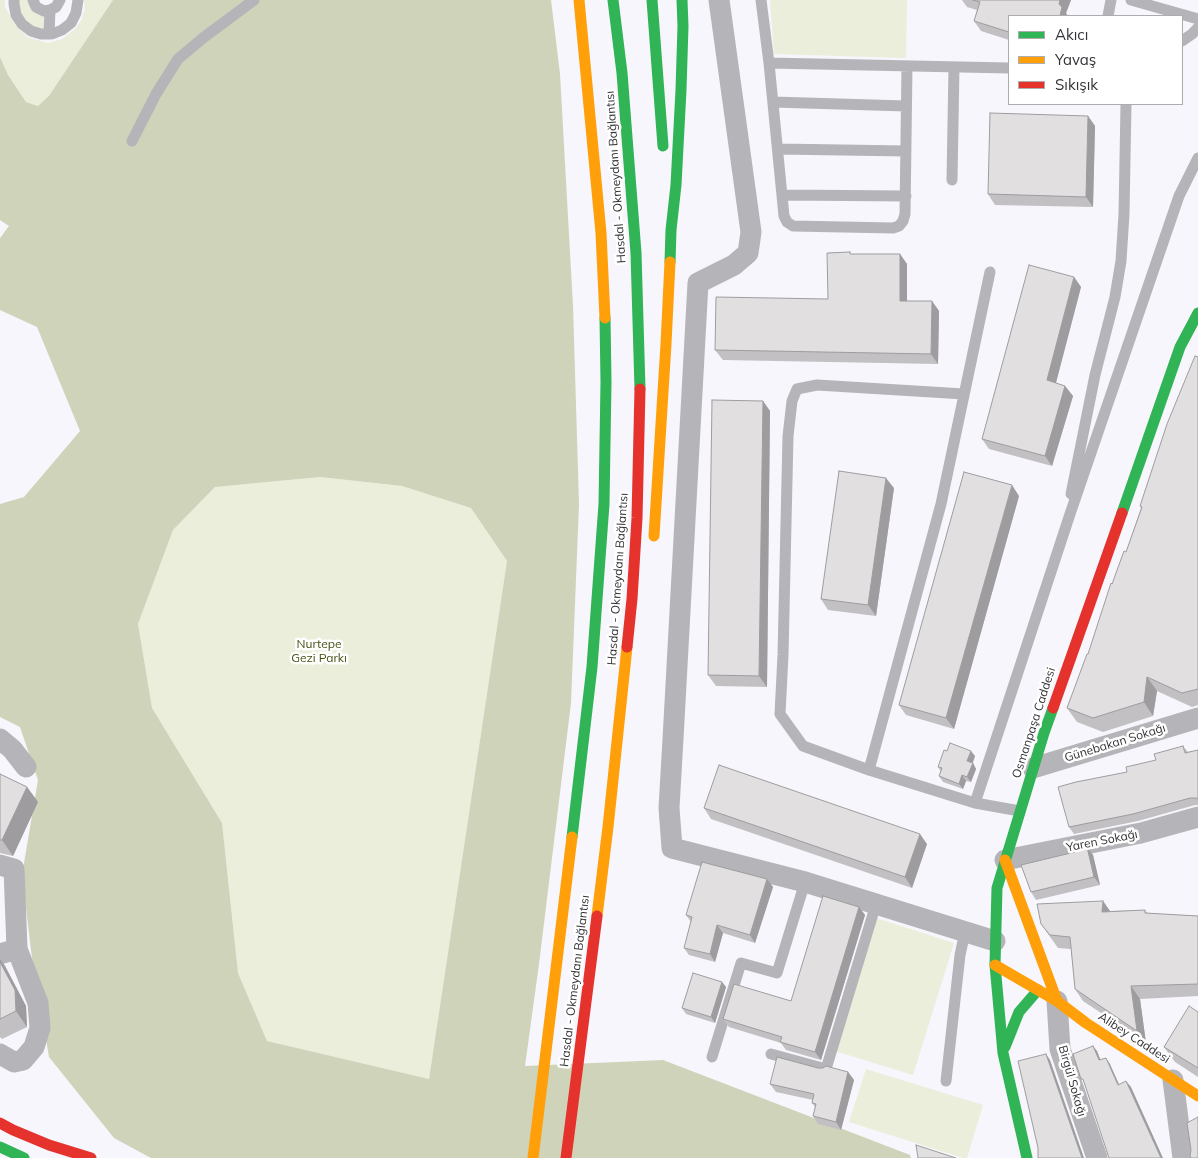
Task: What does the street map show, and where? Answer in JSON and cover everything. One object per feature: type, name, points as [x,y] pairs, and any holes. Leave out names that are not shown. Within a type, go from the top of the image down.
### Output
[{"type":"main road","name":"Hasdal - Okmeydanı Bağlantısı","points":[[532,1158],[592,667],[604,495],[605,303],[597,184],[579,0]]},
{"type":"main road","name":"Hasdal - Okmeydanı Bağlantısı","points":[[566,1158],[608,827],[627,652],[637,518],[640,446],[640,372],[636,253],[622,72],[613,0]]},
{"type":"main road","points":[[652,0],[664,158]]},
{"type":"main road","points":[[652,551],[662,422],[671,230],[676,185],[681,90],[682,0]]},
{"type":"main road","points":[[665,174],[671,230]]},
{"type":"main road","name":"Osmanpaşa Caddesi","points":[[1027,1158],[1003,1053],[995,965],[997,888],[1044,733],[1180,347],[1198,314]]},
{"type":"main road","points":[[627,652],[643,603]]},
{"type":"main road","points":[[1005,860],[1041,970],[1057,1001]]},
{"type":"main road","points":[[995,965],[1019,967]]},
{"type":"main road","name":"Alibey Caddesi","points":[[995,965],[1057,1001],[1086,1023],[1198,1096]]},
{"type":"main road","points":[[1003,1053],[1019,1012],[1038,990]]},
{"type":"main road","points":[[0,1123],[49,1145],[92,1158]]},
{"type":"main road","points":[[0,1147],[24,1158]]},
{"type":"street","points":[[719,0],[751,232],[748,253],[734,265],[698,283],[668,808],[672,848],[805,882],[995,941]]},
{"type":"street","name":"Günebakan Sokağı","points":[[1033,768],[1198,718]]},
{"type":"street","points":[[0,739],[12,749],[26,767]]},
{"type":"street","name":"Yaren Sokağı","points":[[1005,860],[1141,833],[1198,817]]},
{"type":"street","points":[[0,865],[14,868],[9,951],[38,1004],[40,1028],[34,1047],[23,1060],[14,1062],[0,1054]]},
{"type":"street","name":"Birgül Sokağı","points":[[1057,1001],[1060,1049],[1096,1158]]},
{"type":"street","points":[[1173,1080],[1184,1158]]},
{"type":"lane","points":[[14,0],[16,15],[22,24],[41,34],[62,30],[71,23],[76,13],[78,0]]},
{"type":"lane","points":[[33,0],[36,7],[44,11],[56,8],[60,0]]},
{"type":"lane","points":[[132,141],[156,94],[178,59],[254,0]]},
{"type":"lane","points":[[761,0],[784,216],[787,222],[793,226],[884,228],[900,226],[905,214],[906,196],[907,66]]},
{"type":"lane","points":[[1108,15],[1111,0]]},
{"type":"lane","points":[[1131,0],[1198,19]]},
{"type":"lane","points":[[49,34],[50,10]]},
{"type":"lane","points":[[1183,40],[1198,28]]},
{"type":"lane","points":[[769,63],[1008,68]]},
{"type":"lane","points":[[952,180],[954,66]]},
{"type":"lane","points":[[773,102],[906,106]]},
{"type":"lane","points":[[1062,540],[1095,375],[1115,297],[1121,260],[1124,214],[1126,105]]},
{"type":"lane","points":[[778,149],[906,151]]},
{"type":"lane","points":[[975,803],[1179,196],[1198,158]]},
{"type":"lane","points":[[782,195],[906,196]]},
{"type":"lane","points":[[869,770],[941,504],[990,272]]},
{"type":"lane","points":[[964,394],[817,385],[797,389],[792,401],[788,436],[780,714],[803,746],[869,770],[975,803],[1020,811]]},
{"type":"lane","points":[[712,1057],[741,963],[776,974],[805,882]]},
{"type":"lane","points":[[771,1054],[826,1069],[876,904]]},
{"type":"lane","points":[[946,1081],[960,955],[965,932]]},
{"type":"green space","points":[[0,0],[5,0],[5,7],[14,23],[27,37],[48,43],[62,39],[75,29],[81,21],[85,9],[84,0],[113,0],[49,97],[38,106],[26,102],[8,75],[0,57]]},
{"type":"green space","points":[[17,0],[30,0],[45,15],[45,31],[29,24],[18,8]]},
{"type":"green space","points":[[113,0],[551,0],[560,74],[573,306],[579,504],[571,703],[525,1066],[663,1060],[910,1155],[911,1158],[151,1158],[114,1138],[49,1057],[32,958],[22,875],[38,780],[20,727],[0,717],[0,504],[24,497],[80,431],[37,327],[0,310],[0,238],[9,226],[0,220],[0,57],[8,75],[26,102],[38,106],[49,96]],"holes":[[[320,477],[402,486],[471,508],[507,561],[429,1079],[267,1041],[238,973],[222,823],[152,708],[138,624],[173,530],[215,487]]]},
{"type":"green space","points":[[770,0],[907,0],[906,58],[774,54]]},
{"type":"green space","name":"Nurtepe Gezi Parkı","points":[[320,477],[402,486],[471,508],[507,561],[429,1079],[267,1041],[238,973],[222,823],[152,708],[138,624],[173,530],[215,487]]},
{"type":"green space","points":[[876,918],[954,943],[913,1075],[835,1051]]},
{"type":"green space","points":[[866,1069],[983,1105],[967,1158],[849,1122]]},
{"type":"building","points":[[973,0],[1060,0],[1059,4],[1062,7],[1060,15],[1008,15],[1008,32],[974,21],[980,2]]},
{"type":"building","points":[[990,113],[1088,116],[1086,197],[988,194]]},
{"type":"building","points":[[850,252],[850,254],[900,254],[900,301],[932,301],[931,354],[715,350],[716,297],[828,299],[827,253]]},
{"type":"building","points":[[1029,265],[1074,277],[1047,380],[1065,386],[1045,456],[982,439]]},
{"type":"building","points":[[1195,356],[1198,357],[1198,689],[1182,693],[1147,677],[1144,702],[1093,718],[1067,708],[1088,654],[1111,583],[1124,551],[1126,552],[1142,507],[1140,506],[1167,424]]},
{"type":"building","points":[[712,400],[763,401],[759,676],[708,675]]},
{"type":"building","points":[[839,471],[886,478],[868,605],[821,599]]},
{"type":"building","points":[[964,472],[1012,485],[946,718],[899,705]]},
{"type":"building","points":[[950,743],[971,751],[967,761],[973,763],[967,777],[962,775],[959,784],[939,776],[942,768],[938,767],[944,750],[947,751]]},
{"type":"building","points":[[1183,746],[1185,753],[1198,750],[1198,799],[1190,798],[1133,814],[1069,827],[1058,787],[1127,772],[1126,767],[1156,760],[1154,754]]},
{"type":"building","points":[[719,765],[920,834],[905,877],[704,808]]},
{"type":"building","points":[[0,774],[27,787],[2,840],[0,840]]},
{"type":"building","points":[[1087,847],[1094,877],[1031,892],[1021,865],[1075,852],[1074,850]]},
{"type":"building","points":[[702,862],[767,879],[750,935],[717,925],[710,954],[684,948],[692,917],[686,915]]},
{"type":"building","points":[[823,896],[859,907],[815,1052],[780,1042],[782,1037],[723,1019],[734,984],[791,1001]]},
{"type":"building","points":[[1103,901],[1102,912],[1145,910],[1145,913],[1198,916],[1198,984],[1131,986],[1137,1031],[1075,989],[1070,937],[1050,935],[1041,924],[1037,904]]},
{"type":"building","points":[[0,962],[15,990],[16,1011],[0,1019]]},
{"type":"building","points":[[693,973],[722,982],[711,1017],[682,1008]]},
{"type":"building","points":[[1189,1006],[1198,1012],[1198,1068],[1164,1047]]},
{"type":"building","points":[[1093,1046],[1099,1060],[1106,1058],[1118,1085],[1126,1081],[1161,1158],[1109,1158],[1073,1054]]},
{"type":"building","points":[[1046,1054],[1082,1158],[1038,1158],[1038,1148],[1018,1061]]},
{"type":"building","points":[[777,1057],[818,1068],[826,1066],[848,1072],[836,1122],[813,1116],[816,1104],[812,1103],[814,1094],[770,1084]]},
{"type":"building","points":[[1198,1117],[1198,1158],[1191,1158],[1187,1123]]},
{"type":"building","points":[[916,1145],[956,1158],[918,1158]]},
{"type":"traffic: fast","points":[[613,0],[622,73],[636,253],[640,389]]},
{"type":"traffic: fast","points":[[652,0],[663,146]]},
{"type":"traffic: fast","points":[[670,262],[681,90],[682,0]]},
{"type":"traffic: fast","points":[[1122,513],[1180,347],[1198,313]]},
{"type":"traffic: fast","points":[[572,837],[592,667],[604,504],[605,318]]},
{"type":"traffic: fast","points":[[1027,1158],[1003,1053],[995,965],[997,888],[1053,708]]},
{"type":"traffic: fast","points":[[1005,1047],[1019,1012],[1038,990]]},
{"type":"traffic: fast","points":[[0,1147],[24,1158]]},
{"type":"traffic: slow","points":[[579,0],[601,233],[605,318]]},
{"type":"traffic: slow","points":[[654,536],[670,262]]},
{"type":"traffic: slow","points":[[597,916],[627,647]]},
{"type":"traffic: slow","points":[[533,1158],[572,837]]},
{"type":"traffic: slow","points":[[1005,860],[1057,1001]]},
{"type":"traffic: slow","points":[[995,965],[1057,1001],[1086,1023],[1198,1096]]},
{"type":"traffic: jam","points":[[627,647],[637,518],[640,389]]},
{"type":"traffic: jam","points":[[1053,708],[1122,513]]},
{"type":"traffic: jam","points":[[566,1158],[597,916]]},
{"type":"traffic: jam","points":[[0,1123],[49,1145],[91,1158]]}]
